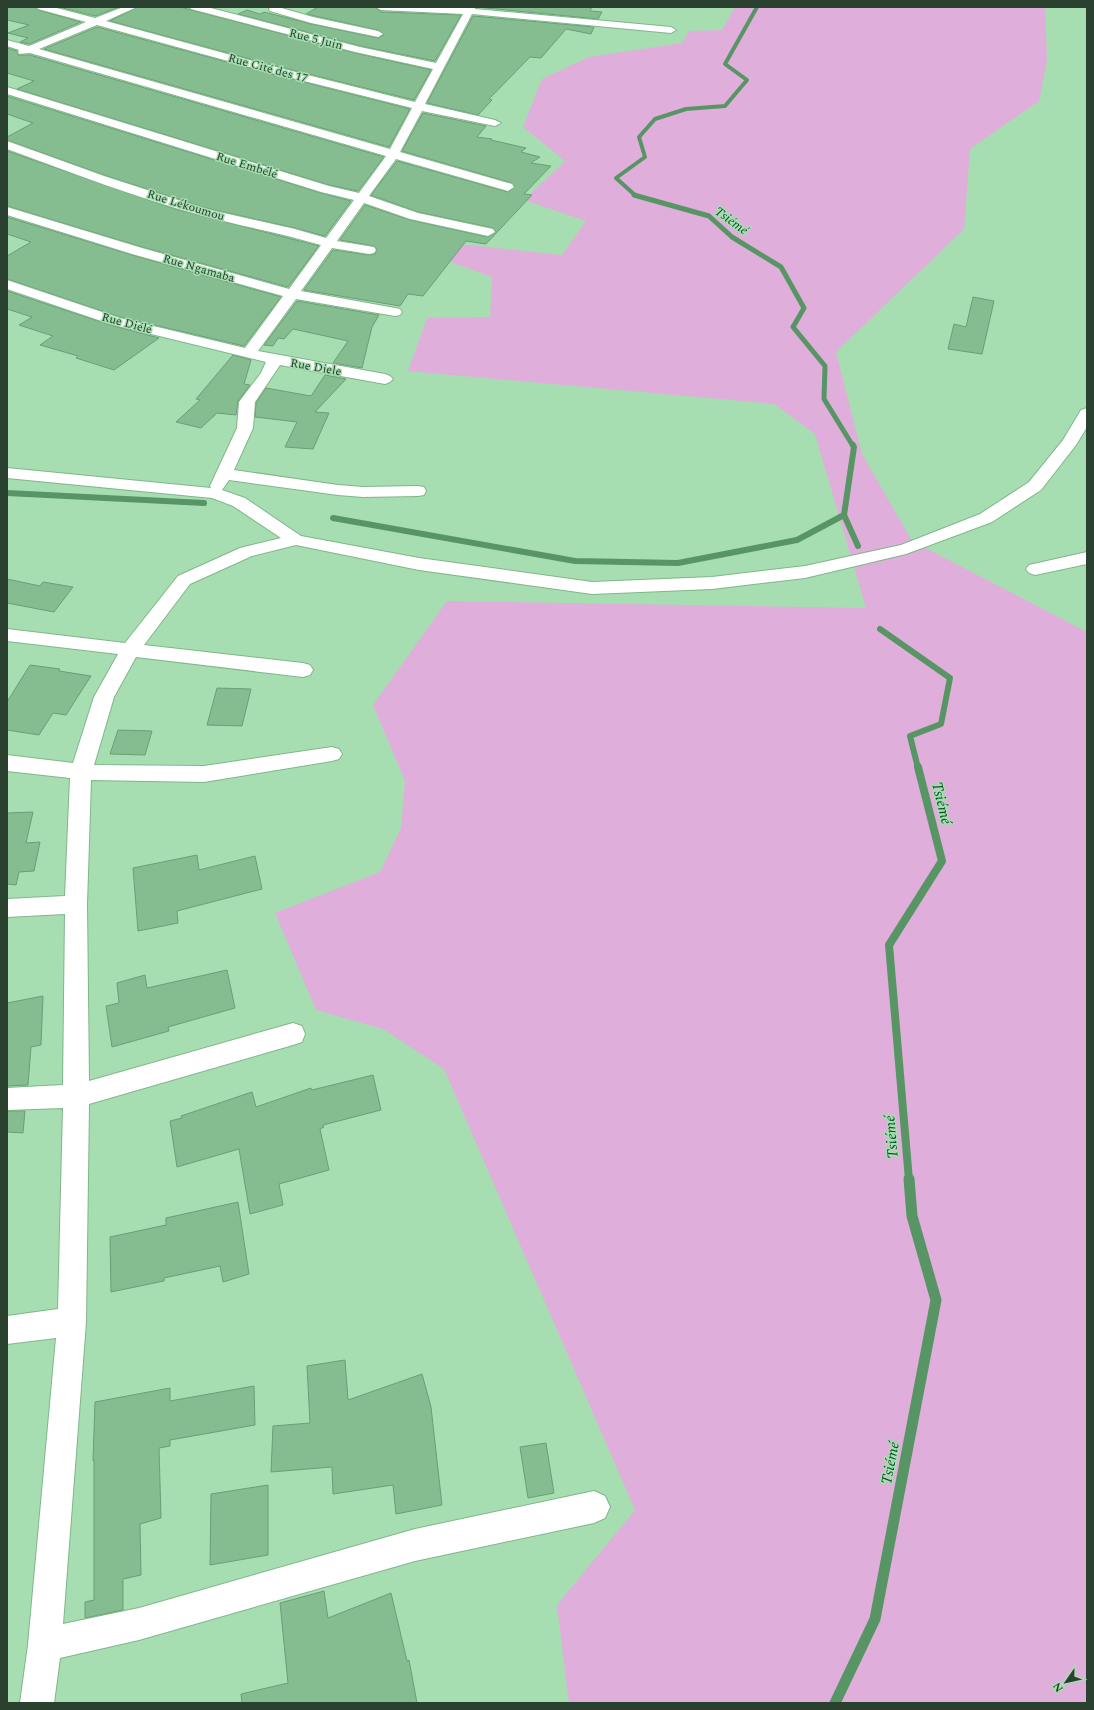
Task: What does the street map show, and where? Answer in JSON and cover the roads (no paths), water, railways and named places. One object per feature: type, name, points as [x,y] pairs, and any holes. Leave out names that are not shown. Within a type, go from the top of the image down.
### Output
[{"type":"street","name":"Rue Cité des 17","points":[[42,7],[251,64],[417,107],[495,123]]},
{"type":"street","points":[[14,56],[132,7]]},
{"type":"street","name":"Rue 5 Juin","points":[[195,7],[359,50],[438,67]]},
{"type":"street","points":[[381,7],[470,9],[671,30]]},
{"type":"street","points":[[393,17],[402,8]]},
{"type":"street","points":[[274,9],[311,20],[378,34]]},
{"type":"street","points":[[249,353],[392,155],[407,130],[417,107],[470,9]]},
{"type":"street","points":[[604,23],[608,12]]},
{"type":"street","points":[[359,50],[385,26]]},
{"type":"street","points":[[7,43],[392,155],[508,187]]},
{"type":"street","name":"Rue Embélé","points":[[7,90],[325,189],[362,198],[415,216],[488,232]]},
{"type":"street","name":"Rue Lékoumou","points":[[7,145],[180,205],[247,223],[295,233],[327,243],[369,250]]},
{"type":"street","name":"Rue Ngamaba","points":[[7,210],[137,251],[292,294],[395,312]]},
{"type":"street","name":"Rue Diélé","points":[[7,284],[115,321],[249,353]]},
{"type":"street","name":"Rue Diele","points":[[249,353],[274,360],[384,379]]},
{"type":"street","points":[[215,493],[245,428],[247,402],[268,374],[274,360]]},
{"type":"street","points":[[7,473],[215,493],[239,502],[296,540],[419,564],[592,588],[712,583],[805,572],[906,549],[986,518],[1035,486],[1070,442],[1087,413]]},
{"type":"street","points":[[224,474],[338,490],[363,492],[418,491]]},
{"type":"street","points":[[37,1703],[45,1645],[72,1322],[76,1096],[76,904],[81,772],[104,697],[129,651],[184,580],[246,552],[296,540]]},
{"type":"street","points":[[1035,569],[1087,558]]},
{"type":"street","points":[[7,635],[129,651],[302,670]]},
{"type":"street","points":[[7,763],[81,772],[204,774],[332,754]]},
{"type":"street","points":[[7,908],[76,904]]},
{"type":"street","points":[[7,1099],[76,1096],[293,1034]]},
{"type":"street","points":[[7,1330],[72,1322]]},
{"type":"street","points":[[45,1645],[139,1624],[415,1545],[594,1507]]},
{"type":"waterway","name":"Tsiémé","points":[[635,195],[616,178],[645,157],[639,137],[655,119],[686,109],[725,106],[747,80],[725,64],[757,7]]},
{"type":"waterway","name":"Tsiémé","points":[[635,195],[709,216],[732,237],[781,267],[804,308],[793,327],[825,366],[824,399],[853,446]]},
{"type":"waterway","name":"Tsiémé","points":[[844,515],[854,447],[853,445]]},
{"type":"waterway","points":[[7,493],[204,503]]},
{"type":"waterway","points":[[333,518],[575,561],[678,563],[797,540],[844,515]]},
{"type":"waterway","name":"Tsiémé","points":[[844,515],[858,546]]},
{"type":"waterway","name":"Tsiémé","points":[[880,629],[950,678],[941,724],[910,736],[918,768]]},
{"type":"waterway","name":"Tsiémé","points":[[909,1180],[889,945],[942,861],[918,767]]},
{"type":"waterway","name":"Tsiémé","points":[[835,1703],[875,1619],[936,1300],[912,1216],[909,1179]]}]
